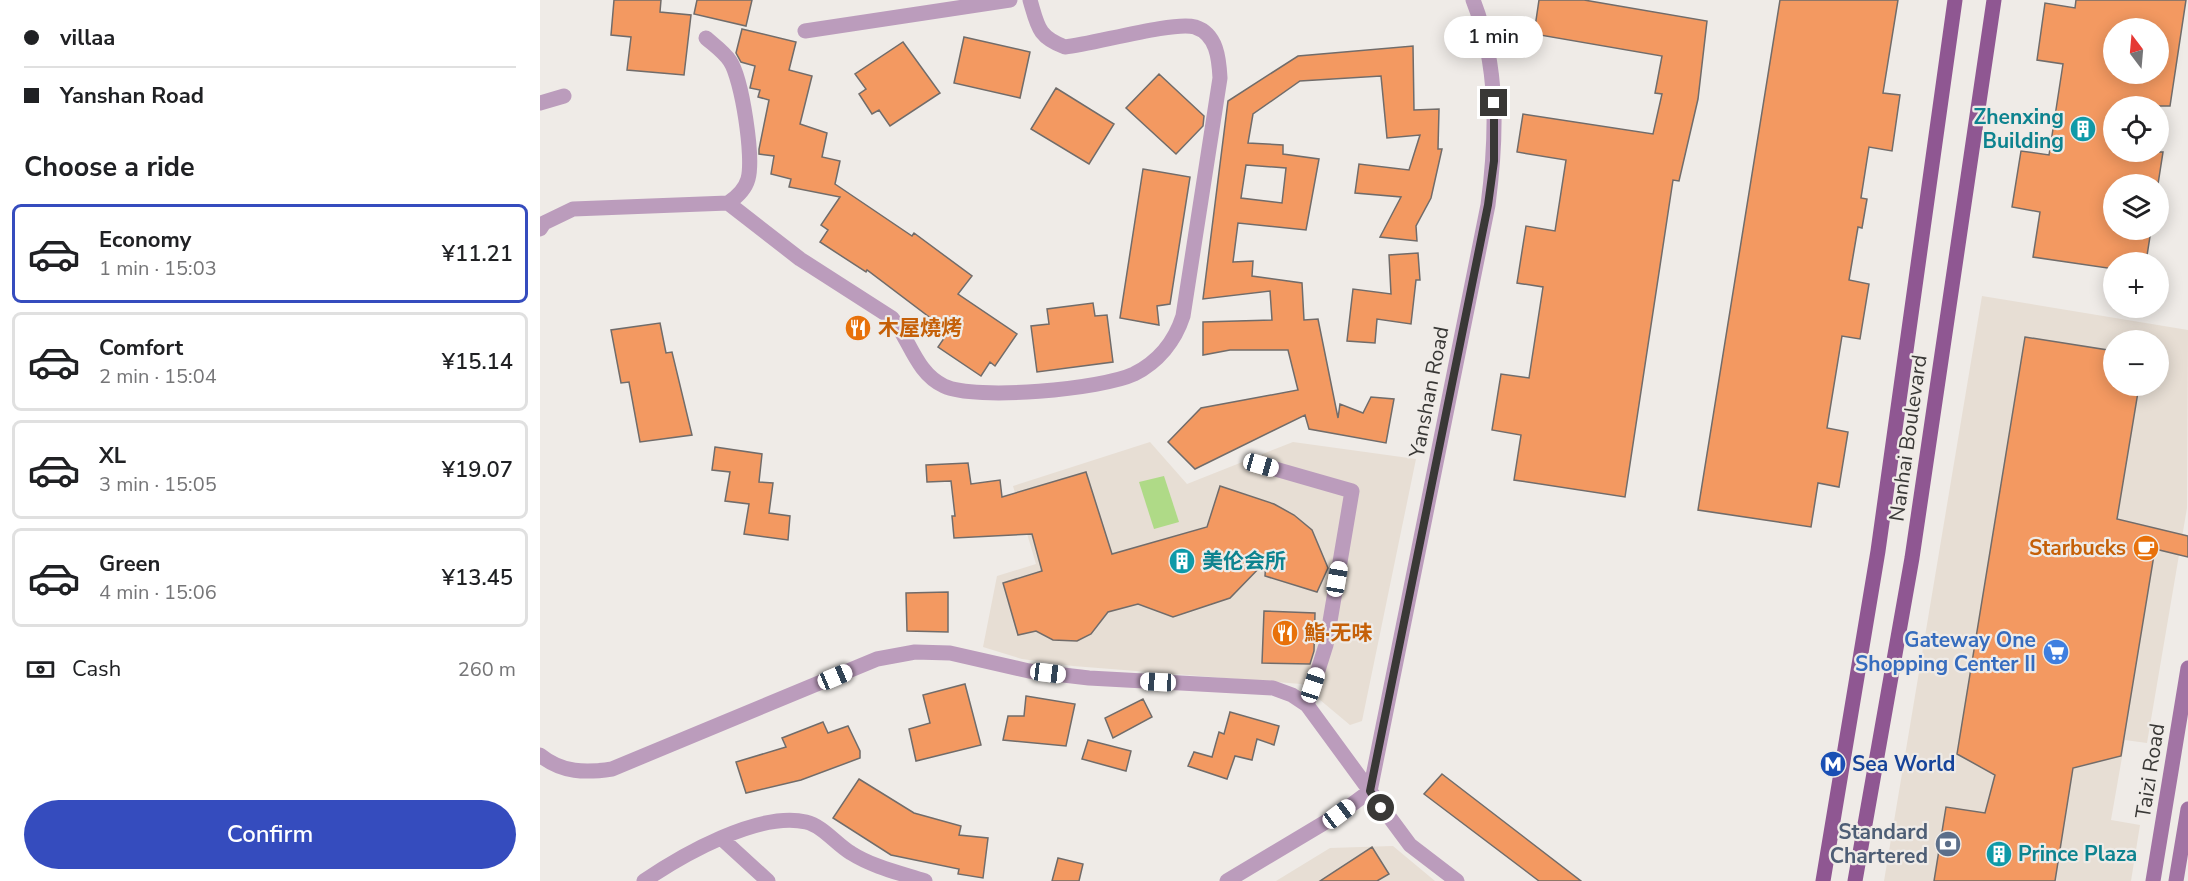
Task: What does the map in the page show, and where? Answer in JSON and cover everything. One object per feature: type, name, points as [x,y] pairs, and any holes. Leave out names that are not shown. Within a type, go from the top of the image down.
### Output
[{"type":"main road","name":"Nanhai Boulevard","points":[[1823,881],[1878,551],[1955,0]]},
{"type":"main road","name":"Nanhai Boulevard","points":[[1855,881],[1912,558],[1994,0]]},
{"type":"main road","name":"Taizi Road","points":[[2153,881],[2188,668]]},
{"type":"main road","name":"Taizi Road","points":[[2180,878],[2188,809]]},
{"type":"street","points":[[805,31],[1010,0]]},
{"type":"street","points":[[728,203],[800,259],[892,318],[902,329],[920,366],[929,377],[945,387],[998,393],[1107,384],[1134,374],[1150,364],[1172,342],[1183,316],[1220,78],[1219,54],[1209,36],[1195,27],[1174,27],[1065,47],[1048,40],[1038,28],[1030,0]]},
{"type":"street","name":"Yanshan Road","points":[[1370,791],[1488,205],[1494,161],[1493,83],[1487,48],[1473,0]]},
{"type":"street","points":[[540,229],[544,223],[573,209],[728,203],[739,196],[748,182],[751,167],[740,81],[729,60],[706,38]]},
{"type":"street","points":[[540,103],[564,96]]},
{"type":"street","points":[[1261,465],[1352,490],[1326,645],[1307,705]]},
{"type":"street","points":[[540,755],[549,762],[571,771],[592,772],[612,769],[877,659],[915,652],[950,653],[1029,671],[1089,678],[1273,688],[1292,694],[1307,705],[1410,844],[1457,881]]},
{"type":"street","points":[[1227,881],[1339,814],[1370,791]]},
{"type":"street","points":[[644,881],[721,838],[777,821],[806,822],[868,862],[924,881]]},
{"type":"street","points":[[721,838],[768,881]]},
{"type":"shaded area","points":[[1982,296],[2103,316],[2103,318],[2188,330],[2187,508],[2147,743],[2125,740],[2111,820],[2140,825],[2131,881],[1884,881]]},
{"type":"shaded area","points":[[1150,442],[1187,484],[1293,442],[1416,459],[1362,721],[1350,725],[1301,684],[1073,666],[1022,659],[983,647],[997,576],[1036,564],[1013,486]]},
{"type":"shaded area","points":[[1393,846],[1435,881],[1276,881],[1330,848]]},
{"type":"green space","points":[[1164,476],[1179,522],[1154,529],[1139,482]]},
{"type":"building","points":[[614,0],[661,0],[660,12],[691,15],[684,75],[627,70],[631,37],[611,35]]},
{"type":"building","points":[[697,0],[752,0],[746,26],[694,14]]},
{"type":"building","points":[[1539,0],[1584,0],[1707,21],[1698,99],[1679,181],[1673,180],[1625,497],[1514,480],[1521,435],[1492,430],[1501,374],[1529,378],[1543,287],[1517,283],[1526,226],[1555,231],[1566,160],[1517,152],[1523,114],[1653,134],[1662,94],[1655,93],[1662,56],[1534,34]]},
{"type":"building","points":[[1780,0],[1898,0],[1883,93],[1900,95],[1892,151],[1869,147],[1861,198],[1867,199],[1862,228],[1858,227],[1849,280],[1869,284],[1860,339],[1842,336],[1827,428],[1848,432],[1839,487],[1818,483],[1811,527],[1698,510]]},
{"type":"building","name":"Zhenxing Building","points":[[2076,0],[2186,0],[2170,106],[2169,96],[2103,96],[2103,162],[2161,162],[2160,174],[2103,174],[2103,240],[2149,240],[2148,252],[2103,252],[2103,267],[2033,257],[2040,212],[2012,207],[2021,151],[2049,155],[2063,64],[2037,60],[2045,3],[2075,8]]},
{"type":"building","points":[[742,29],[796,42],[789,70],[812,76],[800,124],[827,133],[822,157],[840,161],[835,184],[912,236],[914,233],[972,276],[958,294],[1017,334],[995,366],[990,362],[981,376],[938,347],[947,334],[940,328],[941,326],[867,270],[866,272],[820,242],[828,230],[821,225],[840,197],[789,187],[791,179],[771,174],[774,156],[759,154],[769,100],[758,97],[760,90],[750,88],[755,66],[741,62],[736,53]]},
{"type":"building","points":[[964,37],[1030,52],[1020,98],[954,83]]},
{"type":"building","points":[[903,42],[940,93],[890,126],[879,110],[872,114],[859,94],[866,89],[855,74]]},
{"type":"building","points":[[1413,46],[1414,110],[1439,109],[1438,149],[1442,149],[1431,198],[1416,226],[1417,241],[1380,237],[1401,197],[1355,193],[1359,164],[1409,170],[1420,135],[1387,138],[1381,76],[1300,81],[1253,114],[1248,143],[1283,145],[1283,154],[1319,159],[1306,230],[1238,223],[1233,262],[1253,261],[1252,276],[1302,283],[1304,320],[1318,319],[1338,418],[1340,404],[1363,413],[1371,397],[1394,399],[1386,443],[1309,429],[1305,415],[1195,469],[1168,442],[1201,408],[1298,390],[1288,350],[1230,350],[1203,355],[1203,322],[1272,320],[1270,291],[1203,299],[1228,101],[1298,56]],"holes":[[[1246,165],[1286,168],[1282,203],[1241,198]]]},
{"type":"building","points":[[1159,74],[1204,116],[1203,126],[1176,154],[1126,108]]},
{"type":"building","points":[[1056,88],[1114,124],[1089,164],[1031,129]]},
{"type":"building","points":[[1143,169],[1190,177],[1170,304],[1157,306],[1159,325],[1120,318]]},
{"type":"building","points":[[1418,253],[1420,280],[1416,280],[1411,324],[1377,319],[1375,343],[1347,341],[1353,289],[1391,294],[1389,255]]},
{"type":"building","points":[[1093,303],[1095,316],[1107,315],[1113,362],[1037,372],[1031,326],[1049,324],[1047,309]]},
{"type":"building","points":[[660,323],[666,353],[672,352],[692,435],[640,442],[629,382],[621,383],[611,330]]},
{"type":"building","name":"Gateway One Shopping Center II","points":[[2025,337],[2103,349],[2103,396],[2137,396],[2117,519],[2188,536],[2188,557],[2155,549],[2121,756],[2073,768],[2055,881],[1934,881],[1946,807],[1985,813],[1995,775],[1957,754]]},
{"type":"building","points":[[715,447],[762,454],[759,482],[773,483],[769,513],[790,516],[788,540],[744,534],[749,504],[725,501],[730,472],[712,470]]},
{"type":"building","name":"美伦会所","points":[[968,463],[971,484],[1000,480],[1002,497],[1086,472],[1112,554],[1207,527],[1220,486],[1274,504],[1294,515],[1312,530],[1328,568],[1317,592],[1265,576],[1266,561],[1230,598],[1173,617],[1138,604],[1108,612],[1091,634],[1077,641],[1053,640],[1036,631],[1018,635],[1003,583],[1042,571],[1032,534],[954,538],[952,516],[955,516],[951,481],[927,482],[926,465]]},
{"type":"building","points":[[948,592],[948,632],[907,631],[906,593]]},
{"type":"building","points":[[1264,611],[1315,613],[1314,651],[1310,664],[1262,663]]},
{"type":"building","points":[[965,684],[981,745],[916,761],[909,729],[930,723],[923,695]]},
{"type":"building","points":[[1026,696],[1075,704],[1066,746],[1003,740],[1008,716],[1024,716]]},
{"type":"building","points":[[1143,699],[1152,717],[1113,738],[1105,718]]},
{"type":"building","points":[[1230,712],[1279,726],[1274,745],[1257,739],[1252,760],[1235,756],[1227,779],[1188,766],[1194,752],[1212,757],[1219,732],[1224,734]]},
{"type":"building","points":[[823,722],[828,733],[848,726],[860,751],[860,758],[801,780],[746,793],[736,762],[786,747],[782,738]]},
{"type":"building","points":[[1088,740],[1131,751],[1126,771],[1082,759]]},
{"type":"building","points":[[1442,774],[1581,881],[1539,881],[1424,794]]},
{"type":"building","points":[[859,779],[914,813],[961,826],[959,835],[988,838],[983,878],[958,874],[959,869],[891,855],[833,818]]},
{"type":"building","points":[[1372,847],[1389,874],[1377,881],[1320,881]]},
{"type":"building","points":[[1058,858],[1083,864],[1079,881],[1052,881]]},
{"type":"place","name":"Zhenxing Building","points":[[2083,129]]},
{"type":"place","name":"木屋燒烤","points":[[858,328]]},
{"type":"place","name":"Starbucks","points":[[2146,548]]},
{"type":"place","name":"美伦会所","points":[[1182,561]]},
{"type":"place","name":"鮨·无味","points":[[1285,633]]},
{"type":"place","name":"Gateway One Shopping Center II","points":[[2056,652]]},
{"type":"place","name":"Sea World","points":[[1833,764]]},
{"type":"place","name":"Standard Chartered","points":[[1948,844]]},
{"type":"place","name":"Prince Plaza","points":[[1999,854]]},
{"type":"route","points":[[1381,808],[1370,791],[1488,205],[1494,161],[1494,103]]}]
